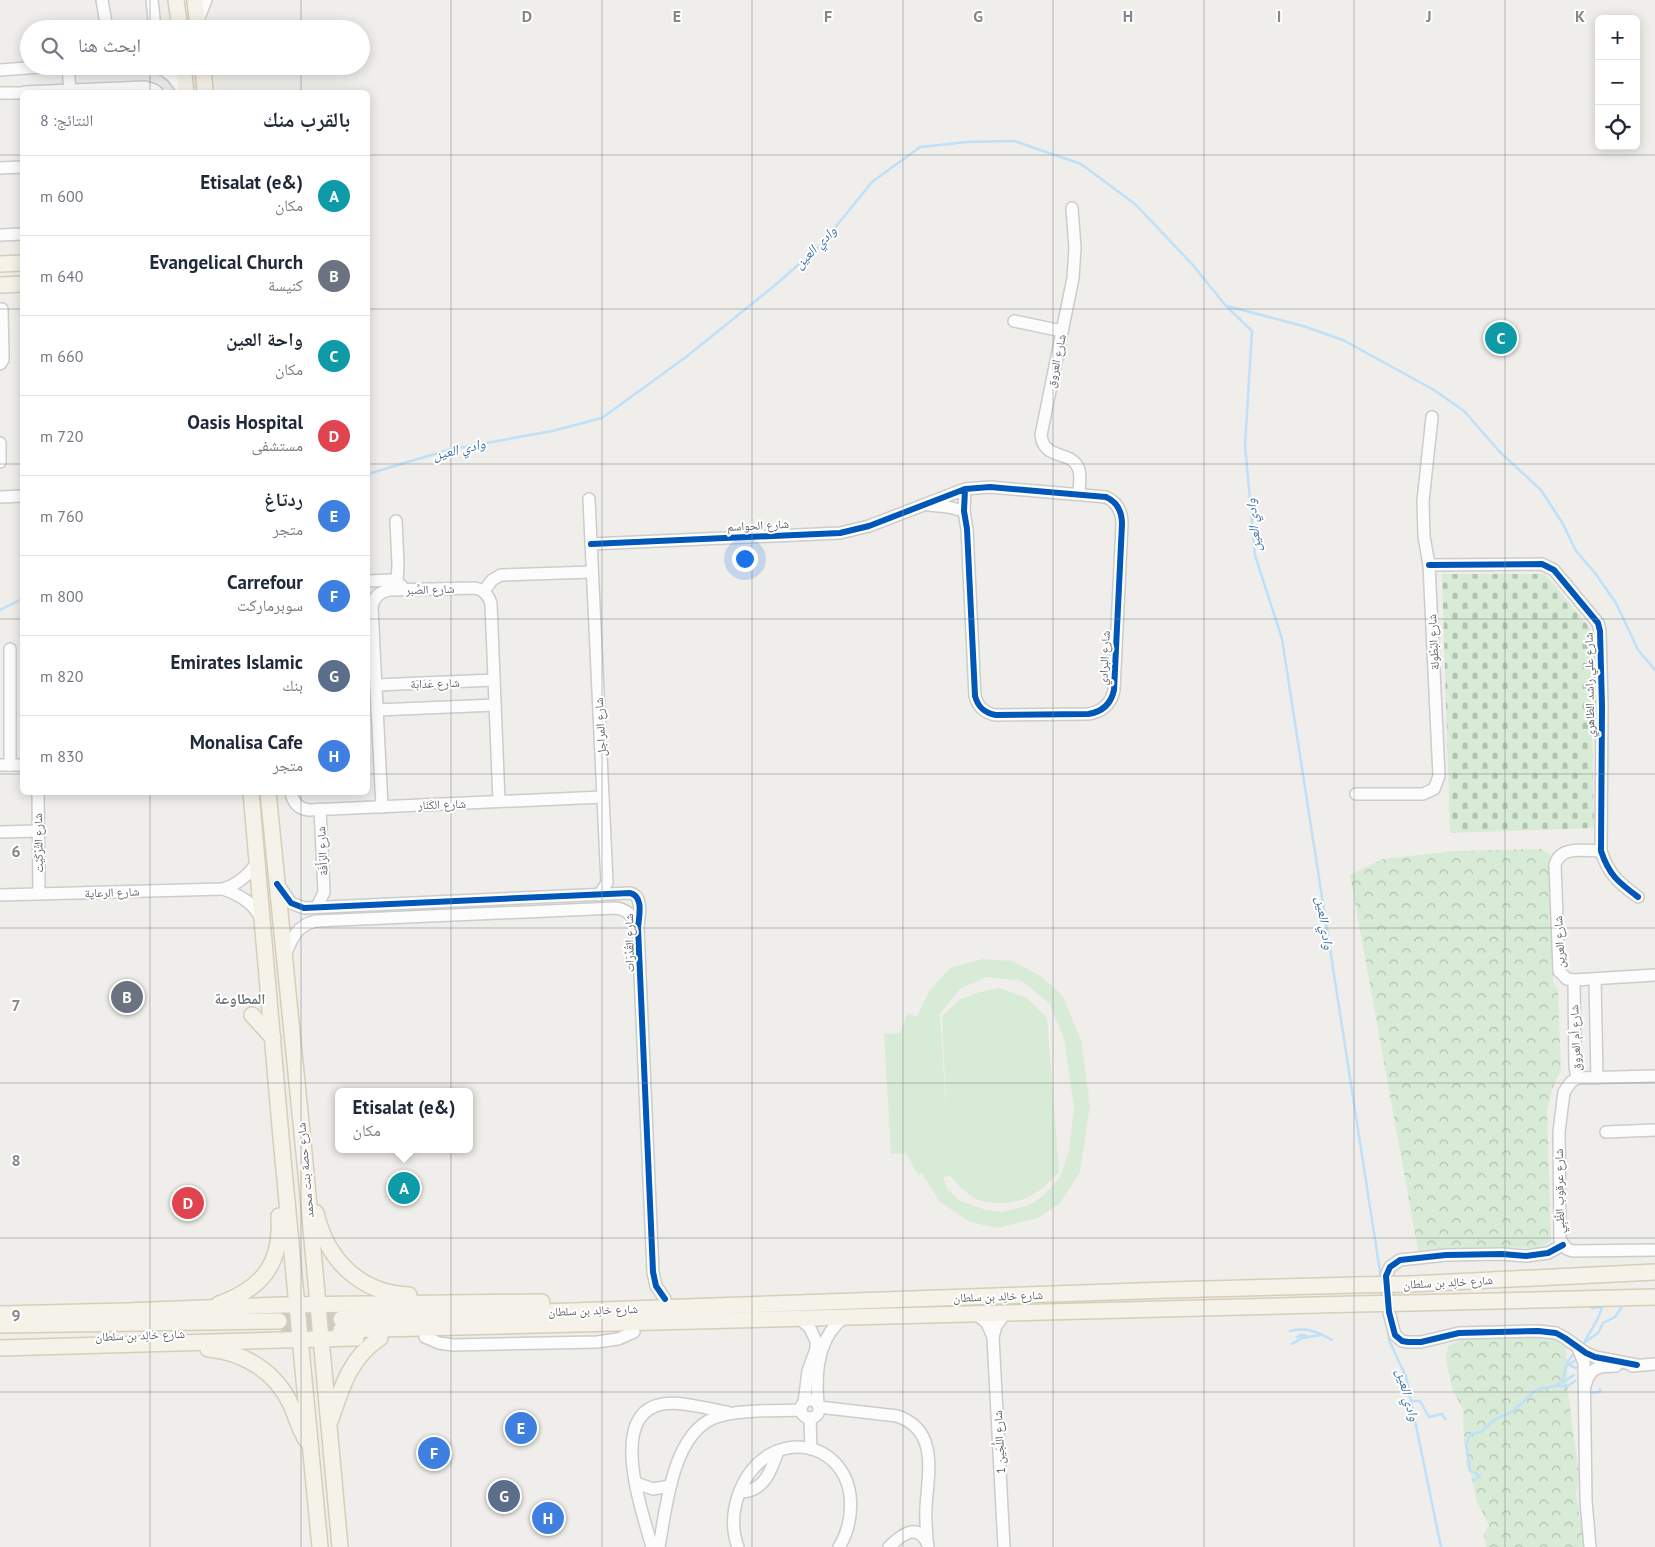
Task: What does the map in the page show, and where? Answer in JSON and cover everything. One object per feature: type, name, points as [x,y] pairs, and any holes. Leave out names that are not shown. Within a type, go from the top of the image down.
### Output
[{"type":"main road","points":[[176,0],[178,20]]},
{"type":"main road","points":[[195,0],[197,20]]},
{"type":"main road","points":[[184,75],[185,90]]},
{"type":"main road","points":[[203,75],[205,90]]},
{"type":"main road","points":[[0,264],[20,263]]},
{"type":"main road","points":[[0,285],[20,284]]},
{"type":"main road","name":"شارع حصة بنت محمد","points":[[251,795],[282,1149],[320,1547]]},
{"type":"main road","name":"شارع حصة بنت محمد","points":[[268,795],[306,1173],[340,1547]]},
{"type":"main road","points":[[252,1015],[273,1038]]},
{"type":"main road","points":[[201,1308],[235,1298],[260,1280],[271,1266],[278,1248],[280,1232],[279,1190],[282,1149]]},
{"type":"main road","points":[[306,1173],[319,1225],[327,1244],[342,1265],[361,1281],[399,1295],[498,1299],[518,1302]]},
{"type":"main road","name":"شارع خالِد بن سلطان","points":[[1655,1272],[1411,1284],[1168,1290],[746,1305],[341,1324],[799,1318],[1655,1297]]},
{"type":"main road","points":[[0,1314],[318,1304],[666,1299],[706,1300],[746,1305]]},
{"type":"main road","points":[[0,1348],[634,1332],[672,1330],[683,1327],[693,1320]]},
{"type":"main road","name":"شارع خالِد بن سلطان","points":[[0,1325],[280,1326],[0,1339]]},
{"type":"main road","points":[[329,1425],[341,1390],[353,1364],[364,1350],[380,1338]]},
{"type":"main road","points":[[172,1343],[233,1354],[264,1370],[278,1384],[288,1399],[301,1432],[310,1445]]},
{"type":"street","points":[[102,0],[105,20]]},
{"type":"street","points":[[152,0],[154,20]]},
{"type":"street","points":[[200,20],[206,0]]},
{"type":"street","points":[[0,70],[20,68]]},
{"type":"street","points":[[69,75],[70,90]]},
{"type":"street","points":[[171,75],[183,90]]},
{"type":"street","points":[[100,90],[145,87],[152,90]]},
{"type":"street","points":[[0,93],[20,93]]},
{"type":"street","points":[[0,168],[20,167]]},
{"type":"street","name":"شارع العروق","points":[[1072,208],[1075,237],[1074,269],[1041,440],[1048,451],[1069,458],[1076,464],[1079,472],[1079,494]]},
{"type":"street","points":[[0,236],[20,234]]},
{"type":"street","points":[[0,364],[4,356],[2,308]]},
{"type":"street","points":[[1014,321],[1062,332]]},
{"type":"street","name":"شارع البُطُولة","points":[[1356,794],[1423,794],[1434,789],[1439,776],[1429,564],[1424,536],[1423,501],[1432,417]]},
{"type":"street","points":[[0,443],[0,462]]},
{"type":"street","name":"شارع البرادي","points":[[922,505],[965,490],[990,487],[1101,496],[1110,499],[1117,506],[1122,519],[1114,690],[1107,705],[1094,714],[996,716],[987,713],[978,704],[975,696],[968,529],[964,511],[965,490]]},
{"type":"street","points":[[0,497],[20,496]]},
{"type":"street","name":"شارع المراجل","points":[[589,499],[607,882]]},
{"type":"street","points":[[922,505],[964,511]]},
{"type":"street","name":"شارع الحواسم","points":[[591,544],[840,533],[869,526],[922,505]]},
{"type":"street","points":[[396,521],[398,564],[396,582]]},
{"type":"street","name":"شارع علي راشد الظاهري","points":[[1429,564],[1542,564],[1554,570],[1598,623],[1600,631],[1602,706],[1600,851],[1606,866],[1613,876],[1638,897]]},
{"type":"street","points":[[499,802],[490,604],[489,597],[484,591],[492,580],[501,575],[592,572]]},
{"type":"street","points":[[370,581],[388,580],[396,582],[405,590]]},
{"type":"street","name":"شارع الصَّبر","points":[[382,807],[372,608],[374,601],[378,595],[385,591],[475,588],[484,591]]},
{"type":"street","points":[[10,649],[5,765],[20,765]]},
{"type":"street","name":"شارع عَدَابَة","points":[[376,685],[494,680]]},
{"type":"street","name":"شارع عَدَابَة","points":[[377,710],[495,704]]},
{"type":"street","name":"شارع التَّرْكَيْت","points":[[38,795],[39,894]]},
{"type":"street","name":"شارع الكَنَار","points":[[292,795],[298,806],[305,809],[603,797]]},
{"type":"street","name":"شارع الرَأَفَة","points":[[317,907],[324,892],[320,809]]},
{"type":"street","points":[[0,832],[38,831]]},
{"type":"street","name":"شارع العرين","points":[[1600,851],[1566,852],[1559,856],[1555,865],[1559,971],[1566,979],[1574,980],[1655,975]]},
{"type":"street","name":"شارع الرعاية","points":[[0,895],[223,889],[240,882],[258,861]]},
{"type":"street","points":[[599,895],[607,882],[618,894],[623,909],[634,908],[639,902]]},
{"type":"street","name":"شارع القُدْرَات","points":[[278,884],[288,900],[304,908],[632,893],[638,897],[653,1272],[656,1286],[666,1299]]},
{"type":"street","name":"شارع الرعاية","points":[[223,889],[247,900],[259,914],[262,922]]},
{"type":"street","name":"شارع الرَأَفَة","points":[[324,892],[335,907]]},
{"type":"street","points":[[364,905],[364,919]]},
{"type":"street","name":"شارع القُدْرَات","points":[[285,956],[294,934],[306,924],[316,922],[623,909],[633,916],[638,928]]},
{"type":"street","points":[[1595,979],[1597,1078]]},
{"type":"street","name":"شارع أم العروق","points":[[1574,980],[1575,1067],[1577,1078],[1655,1076]]},
{"type":"street","name":"شارع عرقوب الظَّبِي","points":[[1577,1078],[1571,1082],[1564,1092],[1559,1132],[1560,1240],[1562,1245],[1567,1249],[1582,1252],[1655,1250]]},
{"type":"street","points":[[1606,1132],[1655,1130]]},
{"type":"street","points":[[1562,1245],[1548,1253],[1526,1256],[1502,1254],[1446,1255],[1400,1260],[1390,1267],[1386,1276],[1389,1312],[1395,1334],[1402,1342],[1420,1342],[1460,1333],[1538,1331],[1556,1333],[1595,1357],[1637,1365]]},
{"type":"street","points":[[1590,1274],[1617,1270],[1655,1268]]},
{"type":"street","points":[[1589,1298],[1634,1304],[1655,1303]]},
{"type":"street","name":"شارع اللُّجَين 1","points":[[1004,1547],[993,1337],[996,1326],[1006,1312]]},
{"type":"street","points":[[975,1313],[987,1323],[993,1337]]},
{"type":"street","points":[[818,1406],[814,1366],[827,1335],[845,1317]]},
{"type":"street","points":[[799,1318],[807,1324],[816,1341],[814,1366],[805,1410],[811,1449]]},
{"type":"street","points":[[1578,1348],[1583,1359],[1584,1372],[1586,1500],[1590,1547]]},
{"type":"street","points":[[1584,1372],[1587,1364],[1604,1359]]},
{"type":"street","points":[[1584,1386],[1589,1375],[1600,1366],[1655,1364]]},
{"type":"street","points":[[805,1410],[810,1400],[818,1406],[890,1415],[902,1418],[913,1425],[924,1440],[928,1456],[929,1478],[926,1509],[928,1545]]},
{"type":"street","points":[[652,1547],[632,1462],[632,1436],[639,1418],[649,1409],[661,1404],[674,1404],[734,1413]]},
{"type":"street","points":[[687,1406],[698,1428]]},
{"type":"street","points":[[660,1547],[670,1486],[684,1450],[698,1428],[712,1418],[734,1413],[805,1410]]},
{"type":"street","points":[[738,1547],[735,1537],[734,1517],[740,1492],[746,1479],[756,1466],[770,1455],[792,1448],[819,1451],[832,1459],[841,1469],[848,1483],[850,1520],[847,1533],[839,1547]]},
{"type":"street","points":[[740,1492],[750,1491],[764,1482],[770,1473],[778,1451]]},
{"type":"street","points":[[636,1483],[653,1489],[670,1486]]},
{"type":"street","points":[[889,1547],[916,1522],[926,1509]]},
{"type":"street","points":[[647,1528],[663,1527]]},
{"type":"street","points":[[904,1534],[917,1533],[923,1537],[928,1545]]},
{"type":"green space","points":[[1442,574],[1545,574],[1590,628],[1594,828],[1450,833]]},
{"type":"green space","points":[[1542,849],[1550,855],[1553,981],[1558,991],[1561,1071],[1554,1084],[1547,1109],[1551,1241],[1539,1248],[1498,1247],[1418,1250],[1350,875],[1383,859],[1454,851]]},
{"type":"green space","points":[[983,959],[1013,961],[1042,977],[1062,995],[1081,1040],[1090,1105],[1080,1172],[1060,1203],[1038,1218],[997,1228],[970,1222],[940,1202],[922,1173],[918,1175],[906,1153],[891,1154],[884,1034],[900,1033],[908,1013],[917,1017],[929,991],[950,968]],"holes":[[[986,977],[1022,981],[1049,1003],[1064,1038],[1074,1108],[1069,1151],[1060,1177],[1046,1193],[1032,1204],[1003,1212],[986,1210],[958,1200],[947,1188],[943,1177],[950,1176],[965,1191],[978,1200],[1005,1203],[1015,1202],[1031,1196],[1045,1186],[1059,1172],[1047,1018],[1027,998],[999,988],[980,992],[959,1000],[942,1016],[947,1126],[940,1014],[960,989]]]},
{"type":"green space","points":[[1471,1337],[1535,1337],[1560,1340],[1566,1348],[1568,1392],[1579,1475],[1576,1494],[1585,1547],[1486,1547],[1484,1534],[1489,1525],[1477,1502],[1470,1471],[1466,1465],[1467,1453],[1464,1441],[1463,1410],[1452,1388],[1446,1358],[1448,1346]]},
{"type":"waterway","name":"وادي العين","points":[[370,473],[448,450],[552,431],[602,418],[686,357],[774,286],[821,245],[872,182],[920,147],[967,142],[1014,141],[1081,164],[1135,204],[1192,264],[1226,306],[1252,331],[1245,445],[1255,555],[1282,639],[1381,1278]]},
{"type":"waterway","name":"وادي العين","points":[[1227,306],[1303,326],[1343,340],[1434,390],[1464,411],[1500,452],[1541,490],[1563,524],[1576,551],[1595,573],[1616,603],[1638,650],[1655,670]]},
{"type":"waterway","name":"وادي العين","points":[[0,610],[20,600]]},
{"type":"waterway","points":[[1584,1343],[1597,1321],[1602,1307],[1592,1308]]},
{"type":"waterway","points":[[1581,1345],[1598,1333],[1603,1323],[1615,1317],[1621,1308]]},
{"type":"waterway","name":"وادي العين","points":[[1388,1328],[1389,1340],[1406,1377],[1441,1547]]},
{"type":"waterway","points":[[1290,1331],[1312,1331],[1332,1340]]},
{"type":"waterway","points":[[1292,1344],[1302,1338],[1321,1335]]},
{"type":"waterway","points":[[1297,1337],[1307,1336]]},
{"type":"waterway","points":[[1473,1481],[1480,1477],[1470,1471],[1466,1444],[1471,1434],[1481,1432],[1494,1420],[1513,1411],[1536,1390],[1562,1382],[1568,1361],[1576,1351]]},
{"type":"waterway","points":[[1567,1365],[1578,1359]]},
{"type":"waterway","points":[[1569,1365],[1576,1368]]},
{"type":"waterway","points":[[1563,1382],[1574,1375]]},
{"type":"waterway","points":[[1556,1386],[1568,1386],[1575,1381]]},
{"type":"waterway","points":[[1588,1393],[1600,1392],[1600,1389]]},
{"type":"waterway","points":[[1411,1401],[1420,1401],[1429,1417],[1442,1414],[1445,1419]]},
{"type":"tunnel","points":[[279,1321],[341,1319]]},
{"type":"tunnel","points":[[281,1331],[341,1330]]},
{"type":"cycle path","points":[[591,544],[840,533],[869,526],[965,489],[990,487],[1106,497],[1118,508],[1122,524],[1114,690],[1111,699],[1102,709],[1088,714],[996,715],[985,711],[978,703],[975,696],[967,529],[964,511],[965,489]]},
{"type":"cycle path","points":[[1429,565],[1542,564],[1554,570],[1598,623],[1600,631],[1602,706],[1601,851],[1607,866],[1615,877],[1638,897]]},
{"type":"cycle path","points":[[277,884],[291,903],[304,908],[630,893],[637,898],[640,907],[638,928],[653,1272],[656,1286],[665,1299]]},
{"type":"cycle path","points":[[1563,1245],[1548,1253],[1526,1256],[1502,1254],[1446,1255],[1400,1260],[1390,1267],[1386,1276],[1389,1312],[1395,1335],[1402,1341],[1421,1342],[1459,1333],[1538,1331],[1556,1333],[1595,1357],[1637,1365]]},
{"type":"place","name":"واحة العين","points":[[1501,338]]},
{"type":"place","name":"Evangelical Church","points":[[127,997]]},
{"type":"place","name":"Etisalat (e&)","points":[[404,1188]]},
{"type":"place","name":"Oasis Hospital","points":[[188,1203]]},
{"type":"place","name":"ردتاغ","points":[[521,1428]]},
{"type":"place","name":"Carrefour","points":[[434,1453]]},
{"type":"place","name":"Emirates Islamic","points":[[504,1496]]},
{"type":"place","name":"Monalisa Cafe","points":[[548,1518]]},
{"type":"district","name":"المطاوعة","points":[[240,998]]}]
